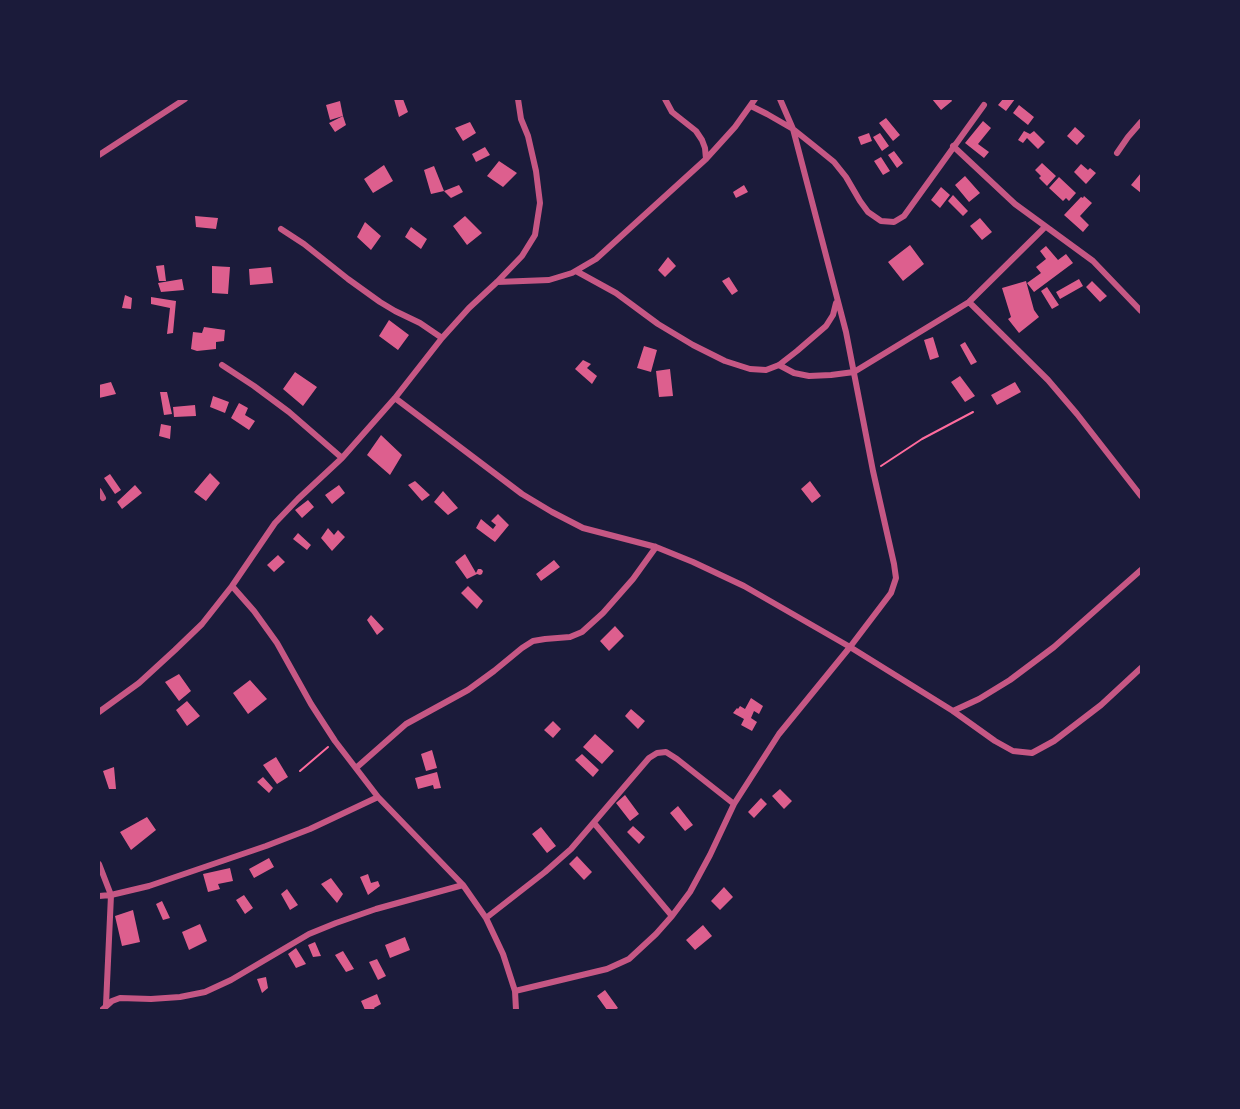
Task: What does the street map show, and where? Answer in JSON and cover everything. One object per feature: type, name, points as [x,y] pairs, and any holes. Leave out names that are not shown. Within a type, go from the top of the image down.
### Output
[{"type":"street","points":[[99,155],[184,99]]},
{"type":"street","points":[[99,712],[139,682],[202,624],[232,586],[275,523],[342,458],[395,398],[442,338],[522,256],[534,235],[540,203],[536,171],[528,136],[521,119],[518,99]]},
{"type":"street","points":[[665,99],[672,112],[696,131],[705,148],[706,159]]},
{"type":"street","points":[[497,282],[549,280],[576,271],[596,259],[706,159],[735,127],[755,99]]},
{"type":"street","points":[[515,991],[607,969],[629,959],[656,934],[690,892],[734,804],[779,734],[884,605],[896,578],[837,299],[793,129],[780,99]]},
{"type":"street","points":[[751,106],[793,129],[834,162],[868,212],[881,221],[894,222],[904,216],[984,105]]},
{"type":"street","points":[[1117,153],[1141,122]]},
{"type":"street","points":[[953,146],[1015,204],[1093,261],[1141,310]]},
{"type":"street","points":[[779,365],[794,373],[809,376],[854,372],[969,302],[1045,227]]},
{"type":"street","points":[[281,229],[380,302],[420,323],[442,338]]},
{"type":"street","points":[[576,271],[616,292],[658,324],[693,345],[724,361],[750,369],[766,370],[779,365],[816,336],[833,315],[837,299]]},
{"type":"street","points":[[969,302],[1048,380],[1141,496]]},
{"type":"street","points":[[222,365],[289,412],[342,458]]},
{"type":"street","points":[[395,398],[522,494],[552,512],[583,528],[656,547],[744,586],[850,647],[1013,751],[1032,753],[1054,741],[1101,705],[1141,668]]},
{"type":"street","points":[[99,491],[103,498]]},
{"type":"street","points":[[356,768],[406,724],[468,690],[533,641],[570,637],[582,632],[611,605],[656,547]]},
{"type":"street","points":[[953,711],[979,699],[1054,647],[1141,570]]},
{"type":"street","points":[[232,586],[277,642],[311,704],[335,741],[378,797],[463,885],[486,918],[503,954],[515,991],[516,1010]]},
{"type":"street","points":[[486,918],[562,857],[649,758],[657,753],[666,752],[677,759],[734,804]]},
{"type":"street","points":[[99,896],[149,886],[266,846],[310,829],[378,797]]},
{"type":"street","points":[[594,823],[672,916]]},
{"type":"street","points":[[99,864],[111,895],[104,1007]]},
{"type":"street","points":[[104,1007],[120,998],[180,997],[205,992],[231,980],[309,934],[376,909],[463,885]]},
{"type":"path","points":[[873,471],[922,439],[973,412]]},
{"type":"path","points":[[300,771],[335,741]]},
{"type":"building","points":[[394,99],[403,99],[408,112],[399,117]]},
{"type":"building","points":[[932,99],[951,99],[952,101],[941,110]]},
{"type":"building","points":[[1003,99],[1015,99],[1006,111],[998,105]]},
{"type":"building","points":[[340,101],[343,116],[330,120],[326,105]]},
{"type":"building","points":[[1019,105],[1034,117],[1028,125],[1013,113]]},
{"type":"building","points":[[343,116],[346,125],[335,132],[329,123]]},
{"type":"building","points":[[886,118],[900,135],[893,141],[879,123]]},
{"type":"building","points":[[983,121],[991,128],[978,144],[989,152],[984,158],[965,143]]},
{"type":"building","points":[[470,122],[476,133],[463,141],[455,128]]},
{"type":"building","points":[[1075,127],[1085,136],[1077,145],[1067,136]]},
{"type":"building","points":[[1024,131],[1030,134],[1034,131],[1045,142],[1038,149],[1027,138],[1023,143],[1018,140]]},
{"type":"building","points":[[869,133],[872,141],[861,145],[858,137]]},
{"type":"building","points":[[880,133],[889,146],[882,151],[873,137]]},
{"type":"building","points":[[485,147],[490,155],[476,162],[472,154]]},
{"type":"building","points":[[894,151],[903,163],[897,168],[888,155]]},
{"type":"building","points":[[881,157],[890,171],[883,175],[874,161]]},
{"type":"building","points":[[499,161],[517,173],[503,187],[487,176]]},
{"type":"building","points":[[1042,163],[1056,176],[1047,186],[1035,170]]},
{"type":"building","points":[[1081,164],[1096,173],[1086,184],[1074,172]]},
{"type":"building","points":[[384,165],[393,181],[373,193],[364,179]]},
{"type":"building","points":[[434,166],[444,191],[431,194],[424,170]]},
{"type":"building","points":[[1141,173],[1141,193],[1131,185]]},
{"type":"building","points":[[965,176],[980,193],[969,202],[955,185]]},
{"type":"building","points":[[1059,177],[1076,193],[1069,201],[1066,198],[1063,201],[1049,188]]},
{"type":"building","points":[[459,185],[463,192],[451,198],[444,191]]},
{"type":"building","points":[[744,185],[748,192],[736,198],[733,192]]},
{"type":"building","points":[[941,187],[950,195],[940,208],[931,200]]},
{"type":"building","points":[[953,195],[968,211],[963,216],[948,201]]},
{"type":"building","points":[[1084,196],[1092,203],[1080,216],[1089,225],[1083,232],[1064,215]]},
{"type":"building","points":[[195,216],[218,218],[216,229],[196,227]]},
{"type":"building","points":[[465,216],[482,233],[467,245],[453,226]]},
{"type":"building","points":[[980,218],[992,232],[982,240],[970,226]]},
{"type":"building","points":[[365,222],[381,236],[371,250],[357,237]]},
{"type":"building","points":[[411,227],[427,239],[421,249],[405,237]]},
{"type":"building","points":[[910,245],[924,264],[903,281],[888,262]]},
{"type":"building","points":[[1046,246],[1058,260],[1066,254],[1073,263],[1034,292],[1027,283],[1041,273],[1036,267],[1046,259],[1040,251]]},
{"type":"building","points":[[668,257],[676,266],[665,277],[658,270]]},
{"type":"building","points":[[164,265],[166,281],[159,281],[156,266]]},
{"type":"building","points":[[212,266],[230,267],[228,294],[212,293]]},
{"type":"building","points":[[271,267],[273,283],[250,285],[249,269]]},
{"type":"building","points":[[729,277],[738,291],[732,295],[722,281]]},
{"type":"building","points":[[182,279],[184,290],[161,292],[158,283]]},
{"type":"building","points":[[1079,279],[1083,286],[1060,299],[1056,292]]},
{"type":"building","points":[[1026,281],[1034,310],[1039,317],[1019,333],[1008,319],[1011,317],[1002,288]]},
{"type":"building","points":[[1092,281],[1107,296],[1100,302],[1086,287]]},
{"type":"building","points":[[1047,287],[1059,305],[1052,309],[1041,291]]},
{"type":"building","points":[[125,295],[132,298],[131,309],[122,308]]},
{"type":"building","points":[[151,297],[176,301],[173,333],[167,334],[170,308],[151,304]]},
{"type":"building","points":[[389,320],[409,335],[398,350],[379,336]]},
{"type":"building","points":[[204,327],[225,330],[224,341],[216,342],[216,349],[197,351],[191,349],[193,332],[202,333]]},
{"type":"building","points":[[933,337],[939,357],[930,360],[924,340]]},
{"type":"building","points":[[965,342],[977,362],[971,365],[960,345]]},
{"type":"building","points":[[644,346],[657,350],[651,372],[637,368]]},
{"type":"building","points":[[583,360],[591,364],[587,368],[597,376],[592,384],[575,369]]},
{"type":"building","points":[[670,369],[673,396],[659,397],[656,371]]},
{"type":"building","points":[[295,372],[317,387],[303,406],[283,389]]},
{"type":"building","points":[[960,376],[975,396],[965,402],[951,382]]},
{"type":"building","points":[[111,382],[116,394],[99,398],[99,385]]},
{"type":"building","points":[[1015,382],[1021,392],[997,405],[991,395]]},
{"type":"building","points":[[160,392],[167,392],[172,414],[164,415]]},
{"type":"building","points":[[213,396],[229,402],[225,413],[210,407]]},
{"type":"building","points":[[239,403],[248,408],[245,415],[255,421],[249,430],[231,418]]},
{"type":"building","points":[[195,405],[196,416],[174,417],[173,407]]},
{"type":"building","points":[[161,424],[171,426],[170,439],[159,436]]},
{"type":"building","points":[[381,435],[402,455],[390,475],[367,455]]},
{"type":"building","points":[[210,473],[220,483],[206,501],[194,492]]},
{"type":"building","points":[[110,474],[121,490],[115,494],[104,478]]},
{"type":"building","points":[[415,481],[430,495],[422,501],[408,485]]},
{"type":"building","points":[[810,481],[821,496],[812,503],[801,489]]},
{"type":"building","points":[[135,485],[142,493],[122,509],[117,502]]},
{"type":"building","points":[[339,485],[345,493],[332,504],[325,495]]},
{"type":"building","points":[[443,491],[458,508],[448,515],[434,502]]},
{"type":"building","points":[[308,500],[314,507],[302,518],[295,510]]},
{"type":"building","points":[[498,514],[509,525],[495,542],[476,528],[481,519],[493,529],[496,525],[491,521]]},
{"type":"building","points":[[328,528],[334,535],[338,530],[345,537],[332,551],[321,538]]},
{"type":"building","points":[[298,533],[311,545],[307,550],[293,539]]},
{"type":"building","points":[[465,554],[476,573],[478,569],[481,569],[482,574],[467,579],[455,562]]},
{"type":"building","points":[[278,555],[285,562],[274,572],[267,565]]},
{"type":"building","points":[[554,560],[560,567],[541,581],[536,574]]},
{"type":"building","points":[[468,586],[483,601],[477,609],[461,593]]},
{"type":"building","points":[[371,615],[384,629],[377,635],[367,620]]},
{"type":"building","points":[[615,626],[624,636],[609,651],[600,641]]},
{"type":"building","points":[[179,674],[191,691],[179,701],[165,682]]},
{"type":"building","points":[[250,680],[267,699],[248,714],[233,693]]},
{"type":"building","points":[[751,698],[763,706],[759,714],[754,711],[751,718],[757,722],[752,731],[741,725],[744,719],[733,713],[740,706],[745,709]]},
{"type":"building","points":[[187,701],[200,716],[187,726],[176,710]]},
{"type":"building","points":[[631,709],[645,721],[638,729],[625,716]]},
{"type":"building","points":[[553,721],[561,729],[553,738],[544,730]]},
{"type":"building","points":[[595,734],[614,751],[602,764],[583,747]]},
{"type":"building","points":[[432,750],[437,768],[426,771],[421,754]]},
{"type":"building","points":[[582,754],[599,770],[593,777],[575,760]]},
{"type":"building","points":[[276,757],[288,777],[277,784],[263,765]]},
{"type":"building","points":[[114,767],[116,789],[109,789],[103,771]]},
{"type":"building","points":[[437,772],[441,788],[434,789],[433,785],[418,789],[415,778]]},
{"type":"building","points":[[263,777],[273,788],[269,793],[257,782]]},
{"type":"building","points":[[780,789],[792,801],[784,809],[772,796]]},
{"type":"building","points":[[625,795],[639,814],[630,821],[616,803]]},
{"type":"building","points":[[761,798],[767,804],[754,818],[748,812]]},
{"type":"building","points":[[678,806],[693,825],[685,831],[670,813]]},
{"type":"building","points":[[147,817],[156,830],[131,850],[120,832]]},
{"type":"building","points":[[633,826],[645,837],[639,844],[627,832]]},
{"type":"building","points":[[541,827],[556,846],[547,853],[532,834]]},
{"type":"building","points":[[577,856],[592,872],[584,880],[569,864]]},
{"type":"building","points":[[269,858],[274,867],[254,878],[249,869]]},
{"type":"building","points":[[230,868],[233,881],[218,884],[220,889],[208,892],[203,874]]},
{"type":"building","points":[[368,874],[371,883],[378,881],[380,886],[368,895],[360,877]]},
{"type":"building","points":[[331,878],[343,894],[337,903],[321,884]]},
{"type":"building","points":[[724,887],[733,897],[720,910],[711,901]]},
{"type":"building","points":[[287,889],[298,905],[290,910],[281,894]]},
{"type":"building","points":[[244,895],[253,908],[245,914],[236,900]]},
{"type":"building","points":[[162,901],[170,918],[163,920],[156,904]]},
{"type":"building","points":[[133,910],[140,942],[122,946],[115,916]]},
{"type":"building","points":[[200,924],[207,941],[189,950],[182,932]]},
{"type":"building","points":[[703,925],[712,936],[695,950],[686,940]]},
{"type":"building","points":[[405,937],[410,950],[390,958],[385,945]]},
{"type":"building","points":[[315,942],[321,956],[313,957],[308,945]]},
{"type":"building","points":[[296,948],[306,964],[296,968],[288,954]]},
{"type":"building","points":[[343,951],[354,969],[346,972],[335,955]]},
{"type":"building","points":[[377,959],[386,976],[378,980],[369,962]]},
{"type":"building","points":[[266,977],[268,988],[262,993],[257,979]]},
{"type":"building","points":[[605,990],[618,1008],[615,1010],[607,1010],[597,996]]},
{"type":"building","points":[[377,994],[381,1004],[374,1008],[375,1010],[365,1010],[361,1001]]}]
